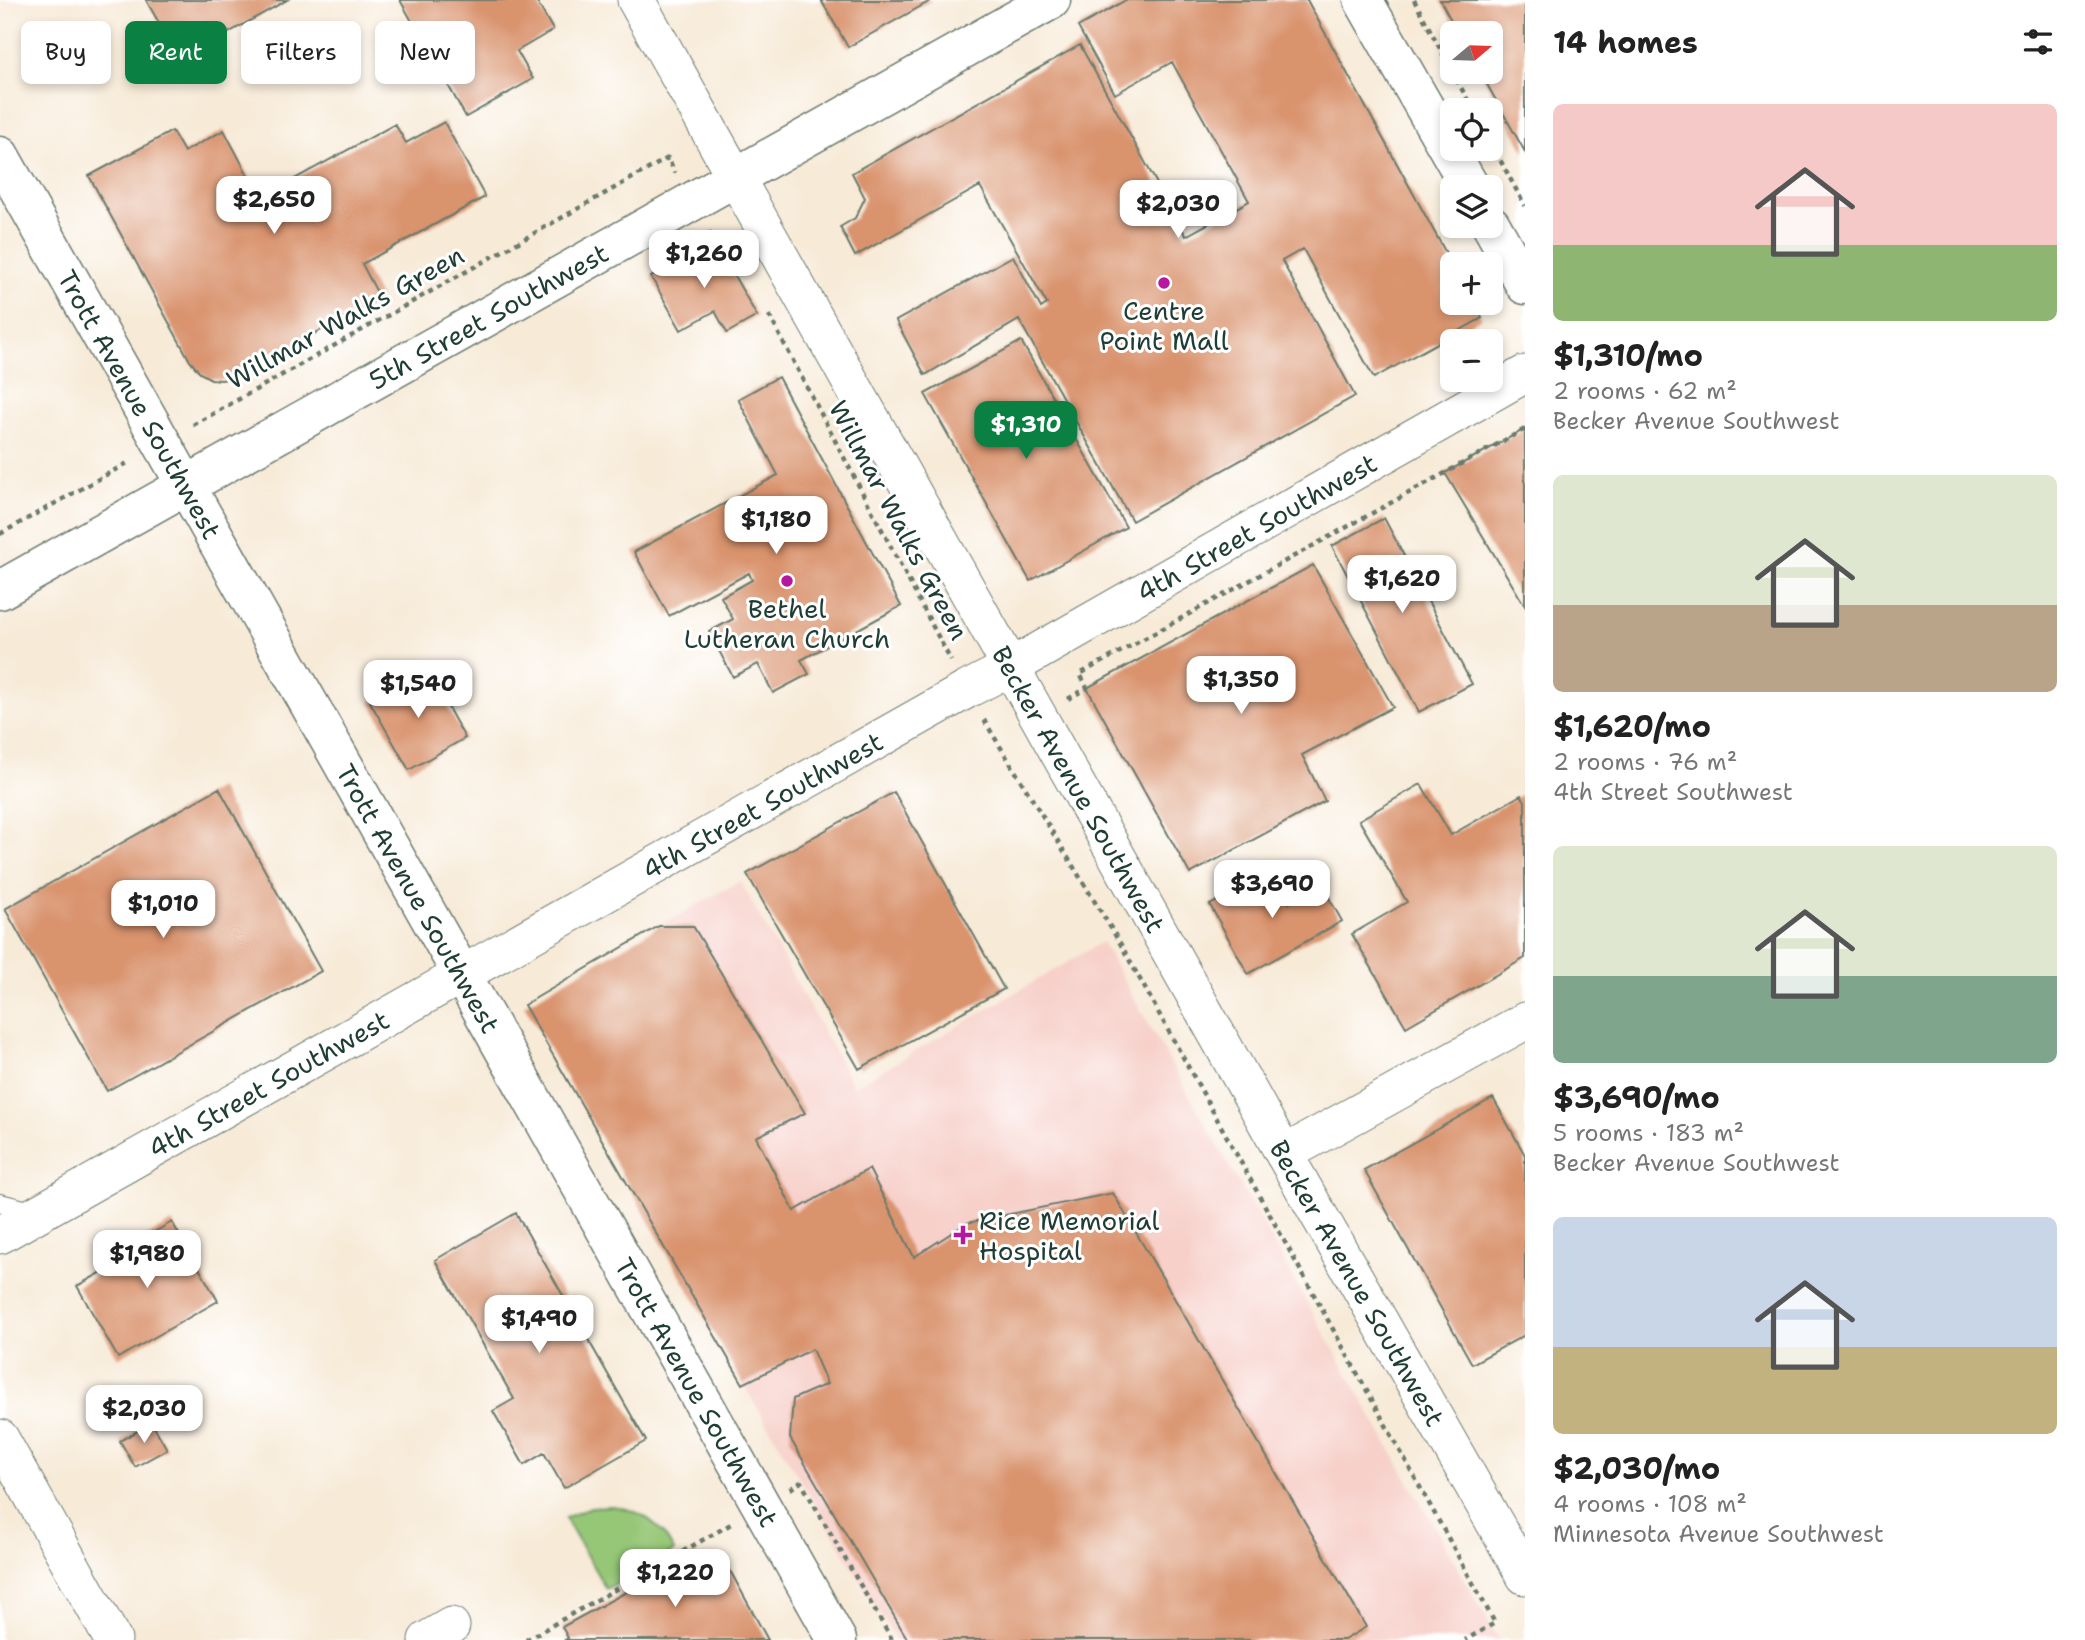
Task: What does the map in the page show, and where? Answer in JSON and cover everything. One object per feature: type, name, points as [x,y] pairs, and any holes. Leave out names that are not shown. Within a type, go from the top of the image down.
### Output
[{"type":"street","name":"Becker Avenue Southwest","points":[[636,0],[1284,1154],[1525,1576]]},
{"type":"street","name":"5th Street Southwest","points":[[0,590],[1051,0]]},
{"type":"street","points":[[1363,0],[1463,175]]},
{"type":"street","name":"Trott Avenue Southwest","points":[[0,156],[837,1640]]},
{"type":"street","points":[[1498,238],[1525,285]]},
{"type":"street","name":"4th Street Southwest","points":[[0,1235],[1011,667],[1525,374]]},
{"type":"street","points":[[1284,1154],[1525,1021]]},
{"type":"street","points":[[0,1438],[113,1640]]},
{"type":"lane","points":[[0,1203],[39,1213]]},
{"type":"path","points":[[1414,0],[1467,98]]},
{"type":"path","name":"Willmar Walks Green","points":[[184,431],[668,158],[679,180]]},
{"type":"path","points":[[1501,161],[1525,206]]},
{"type":"path","points":[[703,222],[715,242],[730,239],[736,251]]},
{"type":"path","name":"Willmar Walks Green","points":[[768,312],[956,670]]},
{"type":"path","points":[[995,740],[1087,688],[1080,674],[1525,429]]},
{"type":"path","points":[[0,534],[141,455]]},
{"type":"path","points":[[979,710],[1120,943],[1496,1623],[1465,1640]]},
{"type":"path","points":[[526,1640],[762,1507],[801,1482],[892,1640]]},
{"type":"shaded area","name":"Rice Memorial Hospital","points":[[740,881],[854,1087],[1102,942],[1499,1640],[896,1640],[743,1384],[524,1005]]},
{"type":"green space","points":[[612,1506],[633,1511],[649,1520],[663,1533],[674,1551],[606,1589],[565,1518],[591,1507]]},
{"type":"building","points":[[146,0],[287,0],[250,21],[241,21],[241,26],[227,34],[227,21],[158,21]]},
{"type":"building","points":[[400,0],[536,0],[553,30],[517,51],[533,79],[466,117],[447,84],[475,84],[475,21],[412,21]]},
{"type":"building","points":[[821,0],[932,0],[848,47]]},
{"type":"building","points":[[1126,0],[1307,0],[1445,252],[1440,252],[1440,315],[1480,315],[1482,318],[1462,329],[1440,329],[1440,341],[1374,378],[1303,249],[1282,261],[1355,396],[1132,521],[1019,320],[925,375],[896,321],[1013,256],[1041,308],[1047,304],[980,186],[855,256],[840,227],[855,218],[865,198],[852,173],[1080,45],[1186,236],[1249,201],[1172,62],[1115,94],[1078,27]]},
{"type":"building","points":[[1440,0],[1525,0],[1525,152],[1503,113],[1503,98],[1495,98],[1487,84],[1503,84],[1503,21],[1451,21]]},
{"type":"building","points":[[444,122],[485,197],[362,264],[380,298],[233,378],[221,380],[211,379],[200,373],[190,361],[89,176],[172,131],[184,152],[224,130],[260,198],[395,124],[406,143]]},
{"type":"building","points":[[715,242],[757,316],[727,333],[715,311],[681,330],[651,277]]},
{"type":"building","points":[[1021,341],[1126,527],[1030,581],[925,394]]},
{"type":"building","points":[[778,377],[901,606],[801,660],[809,674],[773,693],[758,664],[733,677],[709,632],[733,619],[721,597],[752,580],[749,573],[669,616],[634,552],[778,475],[738,399]]},
{"type":"building","points":[[1525,429],[1525,606],[1445,473]]},
{"type":"building","points":[[1384,518],[1472,684],[1419,712],[1332,546]]},
{"type":"building","points":[[1313,565],[1393,707],[1302,755],[1325,801],[1190,874],[1087,688]]},
{"type":"building","points":[[427,670],[465,738],[409,770],[370,702]]},
{"type":"building","points":[[1421,784],[1451,835],[1521,795],[1525,801],[1525,958],[1406,1027],[1352,934],[1407,902],[1359,820]]},
{"type":"building","points":[[219,788],[321,971],[107,1091],[5,909]]},
{"type":"building","points":[[894,792],[1004,989],[859,1069],[747,874]]},
{"type":"building","points":[[1271,871],[1289,903],[1321,884],[1342,921],[1248,974],[1210,905]]},
{"type":"building","name":"Rice Memorial Hospital","points":[[659,926],[693,926],[805,1113],[756,1137],[794,1211],[869,1169],[914,1257],[967,1223],[1113,1193],[1366,1627],[1344,1640],[908,1640],[790,1438],[793,1399],[827,1384],[812,1349],[743,1384],[524,1005]]},
{"type":"building","points":[[1493,1098],[1525,1155],[1525,1335],[1472,1364],[1364,1170]]},
{"type":"building","points":[[516,1213],[646,1441],[564,1488],[544,1453],[524,1465],[493,1411],[514,1399],[435,1260]]},
{"type":"building","points":[[172,1222],[218,1301],[118,1358],[77,1286],[108,1269],[103,1261]]},
{"type":"building","points":[[152,1423],[167,1449],[135,1467],[120,1441]]},
{"type":"building","points":[[696,1554],[703,1567],[722,1556],[768,1640],[565,1640],[568,1638],[562,1627]]},
{"type":"place","name":"Centre Point Mall","points":[[1164,283]]},
{"type":"place","name":"Bethel Lutheran Church","points":[[787,581]]},
{"type":"place","name":"Rice Memorial Hospital","points":[[963,1235]]}]
